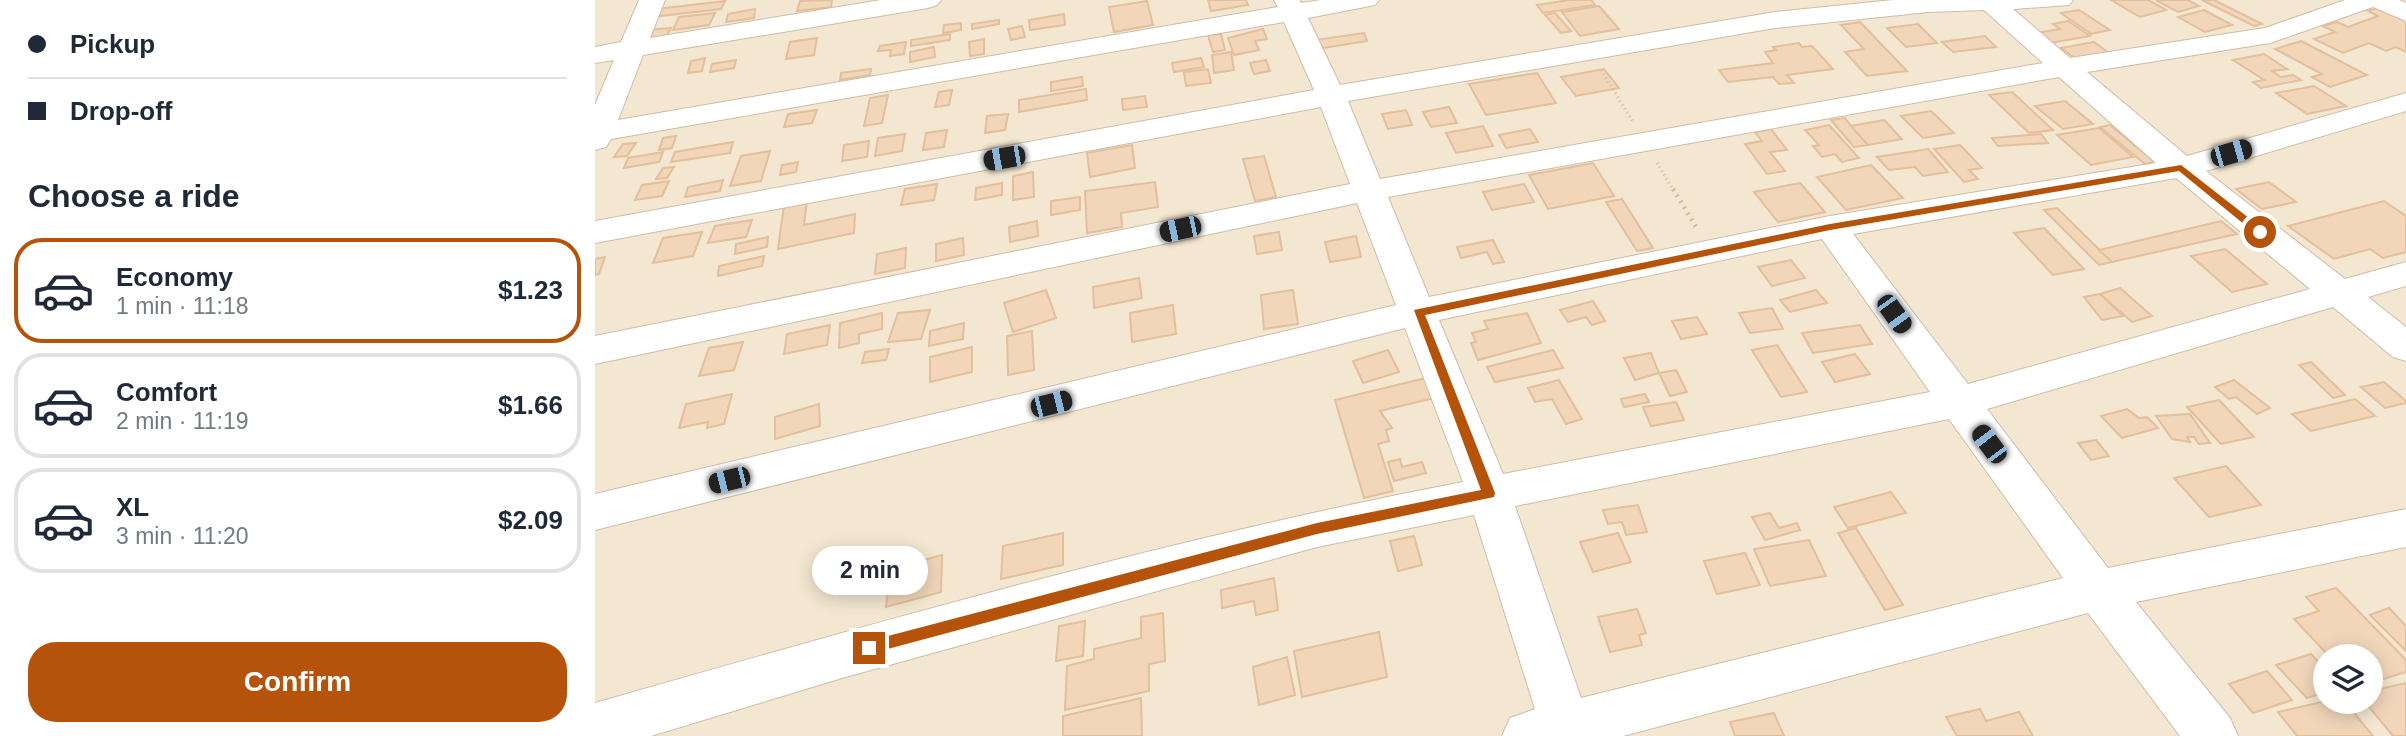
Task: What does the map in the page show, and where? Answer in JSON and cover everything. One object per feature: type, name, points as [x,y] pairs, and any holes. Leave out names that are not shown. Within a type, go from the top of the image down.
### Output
[{"type":"street","points":[[597,135],[652,0]]},
{"type":"street","points":[[595,55],[928,0]]},
{"type":"street","points":[[597,135],[1291,6],[1366,0]]},
{"type":"street","points":[[595,232],[1332,98],[1428,78],[1775,20],[1928,4],[2060,0]]},
{"type":"street","points":[[595,350],[1367,191],[1644,140],[1878,103],[2067,67],[2270,35],[2369,0]]},
{"type":"street","points":[[2378,0],[2406,13]]},
{"type":"street","points":[[1992,4],[2181,168],[2406,347]]},
{"type":"street","points":[[1291,6],[1332,98],[1489,493],[1554,732],[2098,590],[2406,528]]},
{"type":"street","points":[[595,512],[1418,312],[1830,227],[2181,168],[2406,102]]},
{"type":"street","points":[[1830,227],[2098,590],[2212,736]]},
{"type":"street","points":[[595,728],[842,655],[1317,528],[1958,402],[2406,274]]},
{"type":"shaded area","points":[[595,0],[2406,0],[2406,736],[595,736]]},
{"type":"building","points":[[832,0],[831,7],[797,11],[800,1]]},
{"type":"building","points":[[1208,0],[1246,0],[1248,5],[1211,11]]},
{"type":"building","points":[[1591,0],[1595,5],[1543,13],[1537,5]]},
{"type":"building","points":[[2111,0],[2148,0],[2166,10],[2140,17]]},
{"type":"building","points":[[2156,0],[2188,0],[2199,6],[2178,12]]},
{"type":"building","points":[[2202,0],[2214,0],[2262,24],[2254,26]]},
{"type":"building","points":[[725,1],[721,9],[652,17],[657,9]]},
{"type":"building","points":[[1147,1],[1153,25],[1114,32],[1109,7]]},
{"type":"building","points":[[1599,6],[1619,29],[1580,36],[1562,12]]},
{"type":"building","points":[[2380,7],[2406,19],[2406,52],[2396,47],[2386,51],[2369,43],[2343,53],[2314,39],[2335,32],[2323,26],[2337,22],[2348,27],[2378,16],[2368,11]]},
{"type":"building","points":[[755,9],[754,18],[726,22],[728,14]]},
{"type":"building","points":[[2079,10],[2110,30],[2091,34],[2061,13]]},
{"type":"building","points":[[2204,10],[2232,25],[2205,32],[2178,17]]},
{"type":"building","points":[[715,13],[709,25],[673,30],[679,17]]},
{"type":"building","points":[[1555,13],[1571,31],[1561,33],[1545,15]]},
{"type":"building","points":[[1064,14],[1065,25],[1030,30],[1029,20]]},
{"type":"building","points":[[999,20],[999,24],[972,29],[972,24]]},
{"type":"building","points":[[2068,21],[2090,36],[2045,44],[2031,34],[2060,29],[2053,24]]},
{"type":"building","points":[[1860,22],[1907,71],[1867,76],[1845,52],[1864,49],[1841,25]]},
{"type":"building","points":[[961,23],[961,30],[943,33],[944,25]]},
{"type":"building","points":[[1918,24],[1937,43],[1906,47],[1887,28]]},
{"type":"building","points":[[1022,26],[1025,37],[1011,40],[1008,29]]},
{"type":"building","points":[[671,28],[666,36],[643,39],[647,30]]},
{"type":"building","points":[[1263,29],[1267,39],[1255,41],[1259,50],[1234,55],[1228,38]]},
{"type":"building","points":[[1364,33],[1367,41],[1318,49],[1315,40]]},
{"type":"building","points":[[950,34],[950,40],[911,46],[911,40]]},
{"type":"building","points":[[1221,34],[1225,50],[1213,52],[1208,35]]},
{"type":"building","points":[[1985,36],[1996,47],[1953,52],[1942,42]]},
{"type":"building","points":[[817,38],[814,55],[786,59],[790,42]]},
{"type":"building","points":[[984,39],[984,54],[970,56],[969,42]]},
{"type":"building","points":[[2301,41],[2367,75],[2330,87],[2312,77],[2322,74],[2275,49]]},
{"type":"building","points":[[906,42],[904,54],[890,56],[891,50],[878,51],[880,46]]},
{"type":"building","points":[[2094,42],[2113,56],[2080,62],[2061,48]]},
{"type":"building","points":[[1799,43],[1802,47],[1812,46],[1833,69],[1787,75],[1794,83],[1779,84],[1773,77],[1728,82],[1719,70],[1773,63],[1765,52],[1776,50],[1773,47]]},
{"type":"building","points":[[934,47],[935,57],[910,62],[910,52]]},
{"type":"building","points":[[1231,52],[1234,70],[1214,73],[1212,55]]},
{"type":"building","points":[[2264,54],[2287,69],[2272,71],[2281,77],[2293,75],[2301,80],[2261,88],[2253,82],[2264,80],[2233,60]]},
{"type":"building","points":[[705,58],[702,71],[688,73],[691,61]]},
{"type":"building","points":[[1201,58],[1204,67],[1174,72],[1172,63]]},
{"type":"building","points":[[736,60],[734,68],[710,72],[712,64]]},
{"type":"building","points":[[1266,60],[1270,71],[1254,74],[1250,63]]},
{"type":"building","points":[[871,69],[870,75],[840,80],[841,73]]},
{"type":"building","points":[[1208,69],[1211,83],[1186,86],[1184,72]]},
{"type":"building","points":[[1604,69],[1619,88],[1576,96],[1561,77]]},
{"type":"building","points":[[1537,73],[1556,103],[1486,115],[1469,84]]},
{"type":"building","points":[[1082,77],[1083,86],[1051,91],[1051,82]]},
{"type":"building","points":[[2314,86],[2346,106],[2307,114],[2276,93]]},
{"type":"building","points":[[1086,89],[1087,100],[1019,112],[1019,100]]},
{"type":"building","points":[[952,90],[949,105],[935,107],[939,92]]},
{"type":"building","points":[[2012,92],[2053,130],[2029,133],[1989,95]]},
{"type":"building","points":[[888,95],[882,123],[864,126],[870,98]]},
{"type":"building","points":[[1145,96],[1147,107],[1123,110],[1122,99]]},
{"type":"building","points":[[2065,101],[2093,124],[2063,129],[2035,106]]},
{"type":"building","points":[[1449,107],[1457,123],[1431,127],[1423,112]]},
{"type":"building","points":[[817,110],[812,123],[784,127],[788,114]]},
{"type":"building","points":[[1406,110],[1412,125],[1388,129],[1382,114]]},
{"type":"building","points":[[1931,111],[1954,133],[1923,138],[1901,116]]},
{"type":"building","points":[[1008,114],[1005,130],[985,133],[987,116]]},
{"type":"building","points":[[1845,118],[1868,145],[1854,147],[1831,120]]},
{"type":"building","points":[[1884,120],[1902,139],[1868,145],[1851,126]]},
{"type":"building","points":[[1829,125],[1859,158],[1842,162],[1835,154],[1822,157],[1813,146],[1819,145],[1805,130]]},
{"type":"building","points":[[2110,125],[2155,162],[2145,164],[2100,127]]},
{"type":"building","points":[[1483,126],[1493,146],[1456,153],[1446,133]]},
{"type":"building","points":[[2099,128],[2133,157],[2091,165],[2057,135]]},
{"type":"building","points":[[1530,129],[1538,142],[1506,148],[1499,135]]},
{"type":"building","points":[[1771,129],[1787,150],[1770,152],[1785,171],[1767,174],[1745,144],[1762,141],[1755,132]]},
{"type":"building","points":[[947,130],[944,147],[923,150],[926,133]]},
{"type":"building","points":[[905,134],[902,151],[875,156],[878,138]]},
{"type":"building","points":[[2041,134],[2048,143],[1998,146],[1992,138]]},
{"type":"building","points":[[676,136],[672,148],[659,150],[663,138]]},
{"type":"building","points":[[869,141],[867,157],[842,161],[844,145]]},
{"type":"building","points":[[733,142],[730,153],[671,162],[675,152]]},
{"type":"building","points":[[636,143],[627,156],[614,157],[623,144]]},
{"type":"building","points":[[1132,145],[1135,168],[1090,177],[1087,153]]},
{"type":"building","points":[[1960,145],[1982,168],[1969,170],[1978,179],[1964,182],[1934,149]]},
{"type":"building","points":[[1928,149],[1948,172],[1923,176],[1915,167],[1889,170],[1877,157]]},
{"type":"building","points":[[770,151],[761,181],[730,186],[741,156]]},
{"type":"building","points":[[663,152],[659,162],[624,168],[628,158]]},
{"type":"building","points":[[1264,156],[1276,197],[1255,201],[1243,159]]},
{"type":"building","points":[[798,162],[796,172],[780,175],[782,165]]},
{"type":"building","points":[[1593,163],[1614,196],[1548,209],[1529,175]]},
{"type":"building","points":[[1871,165],[1903,198],[1846,210],[1817,177]]},
{"type":"building","points":[[674,167],[667,178],[656,179],[663,168]]},
{"type":"building","points":[[1033,172],[1034,197],[1013,200],[1013,176]]},
{"type":"building","points":[[723,180],[720,191],[685,197],[688,187]]},
{"type":"building","points":[[669,181],[662,196],[635,200],[642,185]]},
{"type":"building","points":[[1155,182],[1158,207],[1121,213],[1122,227],[1087,233],[1085,191]]},
{"type":"building","points":[[2269,182],[2296,202],[2262,209],[2236,189]]},
{"type":"building","points":[[1002,183],[1002,195],[975,200],[976,188]]},
{"type":"building","points":[[1800,183],[1825,212],[1778,222],[1754,192]]},
{"type":"building","points":[[937,184],[934,200],[901,205],[905,189]]},
{"type":"building","points":[[1524,184],[1534,202],[1492,210],[1483,192]]},
{"type":"building","points":[[1080,197],[1080,210],[1051,215],[1051,201]]},
{"type":"building","points":[[1622,199],[1653,248],[1637,251],[1606,202]]},
{"type":"building","points":[[807,200],[804,225],[855,214],[854,233],[778,249],[784,205]]},
{"type":"building","points":[[2384,201],[2406,216],[2406,252],[2383,258],[2370,249],[2334,259],[2288,226]]},
{"type":"building","points":[[2057,208],[2112,262],[2099,265],[2044,210]]},
{"type":"building","points":[[752,220],[746,237],[708,243],[715,226]]},
{"type":"building","points":[[1037,221],[1038,236],[1010,242],[1009,227]]},
{"type":"building","points":[[2221,221],[2237,234],[2112,262],[2099,250]]},
{"type":"building","points":[[2044,228],[2084,269],[2053,275],[2014,233]]},
{"type":"building","points":[[702,232],[693,256],[653,263],[663,238]]},
{"type":"building","points":[[1279,232],[1282,250],[1257,254],[1254,236]]},
{"type":"building","points":[[1356,236],[1361,257],[1330,262],[1325,242]]},
{"type":"building","points":[[768,237],[767,247],[735,254],[736,244]]},
{"type":"building","points":[[963,238],[964,255],[936,261],[936,244]]},
{"type":"building","points":[[1493,240],[1504,262],[1493,264],[1487,252],[1461,258],[1457,247]]},
{"type":"building","points":[[906,248],[905,268],[875,274],[877,254]]},
{"type":"building","points":[[2225,249],[2267,284],[2232,292],[2191,256]]},
{"type":"building","points":[[764,256],[762,266],[718,276],[719,266]]},
{"type":"building","points":[[605,257],[599,274],[595,275],[595,259]]},
{"type":"building","points":[[1791,260],[1805,278],[1772,286],[1758,267]]},
{"type":"building","points":[[1139,278],[1142,298],[1094,308],[1093,287]]},
{"type":"building","points":[[2120,288],[2152,316],[2132,322],[2100,294]]},
{"type":"building","points":[[1046,290],[1056,318],[1013,332],[1004,303]]},
{"type":"building","points":[[1293,290],[1298,324],[1264,329],[1261,295]]},
{"type":"building","points":[[1816,290],[1827,303],[1790,312],[1780,300]]},
{"type":"building","points":[[2100,294],[2123,316],[2102,320],[2084,297]]},
{"type":"building","points":[[1593,301],[1605,321],[1592,325],[1586,317],[1568,322],[1560,310]]},
{"type":"building","points":[[1173,305],[1176,334],[1132,342],[1130,313]]},
{"type":"building","points":[[1772,308],[1783,329],[1750,333],[1739,313]]},
{"type":"building","points":[[930,310],[921,339],[888,342],[898,313]]},
{"type":"building","points":[[882,313],[882,329],[859,334],[859,343],[839,348],[840,323]]},
{"type":"building","points":[[1527,313],[1541,343],[1478,360],[1471,343],[1476,342],[1472,333],[1488,329],[1484,321]]},
{"type":"building","points":[[1697,317],[1707,334],[1681,339],[1672,321]]},
{"type":"building","points":[[964,323],[963,339],[929,346],[930,331]]},
{"type":"building","points":[[830,325],[827,345],[784,354],[787,334]]},
{"type":"building","points":[[1860,325],[1872,344],[1813,353],[1802,333]]},
{"type":"building","points":[[1032,331],[1034,370],[1008,375],[1007,336]]},
{"type":"building","points":[[743,342],[734,370],[699,376],[709,348]]},
{"type":"building","points":[[1777,345],[1807,392],[1781,397],[1752,350]]},
{"type":"building","points":[[972,347],[972,372],[930,382],[930,357]]},
{"type":"building","points":[[889,349],[886,360],[862,363],[865,352]]},
{"type":"building","points":[[1388,350],[1399,372],[1363,383],[1353,361]]},
{"type":"building","points":[[1553,350],[1563,368],[1495,382],[1487,367]]},
{"type":"building","points":[[1651,353],[1659,373],[1635,380],[1624,358]]},
{"type":"building","points":[[1855,354],[1870,374],[1835,382],[1822,362]]},
{"type":"building","points":[[2311,362],[2345,395],[2333,398],[2299,365]]},
{"type":"building","points":[[1676,370],[1687,392],[1670,396],[1659,373]]},
{"type":"building","points":[[1426,378],[1434,398],[1380,411],[1392,428],[1386,430],[1389,441],[1378,444],[1393,491],[1364,498],[1335,400]]},
{"type":"building","points":[[1559,380],[1582,419],[1566,424],[1552,399],[1535,402],[1528,388]]},
{"type":"building","points":[[2234,380],[2270,408],[2257,414],[2236,397],[2229,399],[2215,387]]},
{"type":"building","points":[[2384,382],[2406,403],[2385,408],[2361,387]]},
{"type":"building","points":[[732,394],[724,424],[707,428],[708,422],[679,428],[686,404]]},
{"type":"building","points":[[1645,394],[1649,402],[1624,407],[1621,399]]},
{"type":"building","points":[[2355,399],[2375,416],[2311,431],[2292,414]]},
{"type":"building","points":[[2219,400],[2254,437],[2221,444],[2187,407]]},
{"type":"building","points":[[1676,402],[1684,420],[1651,426],[1643,407]]},
{"type":"building","points":[[819,404],[820,426],[775,439],[775,417]]},
{"type":"building","points":[[2127,409],[2139,418],[2147,417],[2158,428],[2122,438],[2101,416]]},
{"type":"building","points":[[2190,414],[2210,443],[2199,444],[2194,437],[2187,437],[2190,442],[2172,439],[2156,416]]},
{"type":"building","points":[[2096,440],[2109,456],[2091,460],[2078,443]]},
{"type":"building","points":[[1400,459],[1402,467],[1422,462],[1426,473],[1394,481],[1388,462]]},
{"type":"building","points":[[2226,466],[2261,505],[2209,517],[2174,478]]},
{"type":"building","points":[[1891,492],[1906,513],[1848,528],[1834,507]]},
{"type":"building","points":[[1638,505],[1647,532],[1626,535],[1622,522],[1608,524],[1603,510]]},
{"type":"building","points":[[1770,513],[1779,528],[1797,523],[1800,530],[1765,540],[1752,517]]},
{"type":"building","points":[[1856,528],[1903,605],[1885,610],[1838,533]]},
{"type":"building","points":[[1063,533],[1063,565],[1001,579],[1003,546]]},
{"type":"building","points":[[1618,533],[1631,562],[1593,572],[1580,542]]},
{"type":"building","points":[[1414,536],[1422,565],[1398,571],[1390,541]]},
{"type":"building","points":[[1809,540],[1826,576],[1770,586],[1754,549]]},
{"type":"building","points":[[1745,553],[1760,585],[1717,594],[1704,561]]},
{"type":"building","points":[[942,555],[941,592],[886,607],[890,569]]},
{"type":"building","points":[[1274,578],[1278,610],[1256,615],[1254,601],[1222,608],[1221,590]]},
{"type":"building","points":[[2336,588],[2406,660],[2406,672],[2383,679],[2383,644],[2318,644],[2294,619],[2319,611],[2306,597]]},
{"type":"building","points":[[2389,608],[2406,626],[2406,651],[2370,615]]},
{"type":"building","points":[[1637,609],[1646,633],[1639,635],[1642,645],[1610,652],[1598,617]]},
{"type":"building","points":[[1163,613],[1165,661],[1149,664],[1149,691],[1065,710],[1067,666],[1094,659],[1094,649],[1141,638],[1141,617]]},
{"type":"building","points":[[1085,621],[1083,656],[1056,661],[1059,626]]},
{"type":"building","points":[[1379,632],[1387,677],[1302,697],[1294,651]]},
{"type":"building","points":[[2311,654],[2313,696],[2307,698],[2276,665]]},
{"type":"building","points":[[1287,657],[1295,695],[1259,705],[1253,667]]},
{"type":"building","points":[[2267,671],[2292,700],[2253,713],[2229,684]]},
{"type":"building","points":[[2406,683],[2406,736],[2393,736],[2375,714],[2383,714],[2383,688]]},
{"type":"building","points":[[1141,698],[1142,736],[1063,736],[1063,716]]},
{"type":"building","points":[[2313,704],[2313,714],[2355,714],[2373,736],[2297,736],[2278,712]]},
{"type":"building","points":[[1980,709],[1986,721],[2019,712],[2033,736],[1957,736],[1946,717]]},
{"type":"building","points":[[1774,713],[1784,736],[1735,736],[1730,722]]},
{"type":"route","points":[[869,648],[1317,528],[1489,493],[1418,312],[1830,227],[2181,168],[2260,232]]}]
